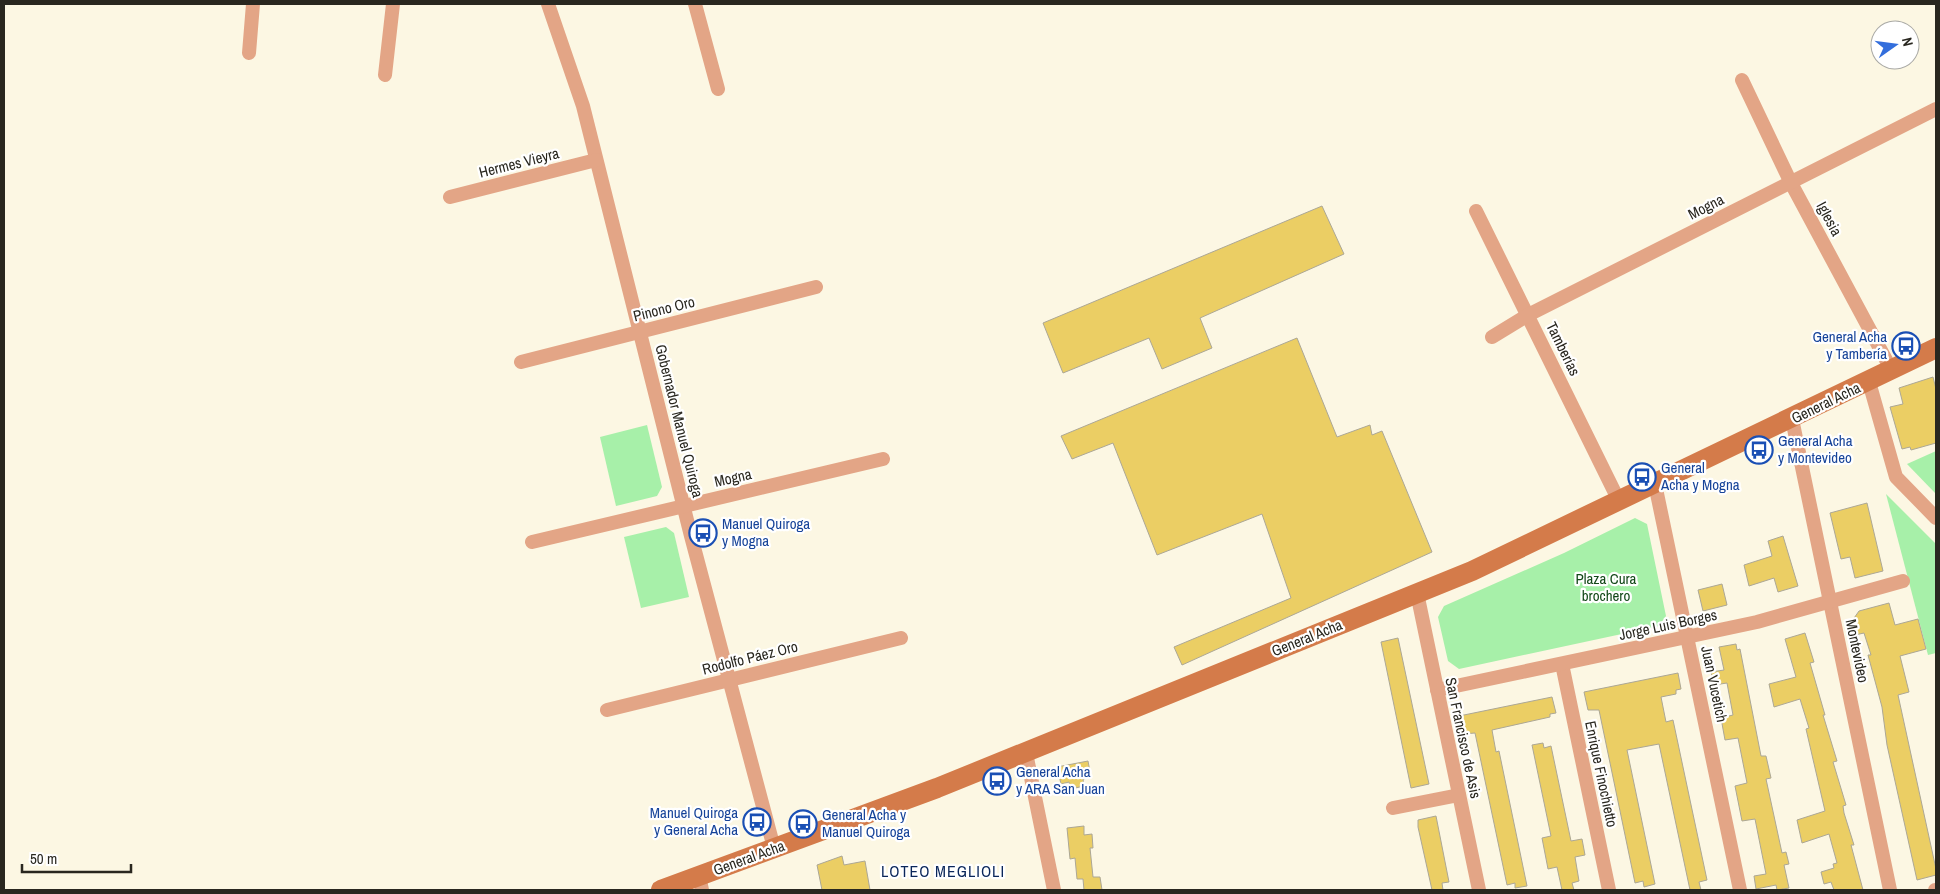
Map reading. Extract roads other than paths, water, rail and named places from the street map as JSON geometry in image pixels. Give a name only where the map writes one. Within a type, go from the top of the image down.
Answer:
[{"type":"main road","name":"General Acha","points":[[662,890],[700,883],[774,848],[1026,753],[1472,571],[1870,382],[1936,348]]},
{"type":"street","points":[[249,53],[253,4]]},
{"type":"street","points":[[385,75],[393,4]]},
{"type":"street","name":"Gobernador Manuel Quiroga","points":[[548,4],[583,106],[684,506],[774,848]]},
{"type":"street","points":[[695,4],[718,89]]},
{"type":"street","name":"Iglesia","points":[[1742,80],[1791,182],[1892,371]]},
{"type":"street","name":"Mogna","points":[[1492,337],[1528,315],[1936,109]]},
{"type":"street","name":"Hermes Vieyra","points":[[450,197],[596,160]]},
{"type":"street","name":"Tamberías","points":[[1476,211],[1619,501]]},
{"type":"street","name":"Pinono Oro","points":[[521,362],[816,288]]},
{"type":"street","points":[[1870,382],[1896,477],[1936,518]]},
{"type":"street","name":"Montevideo","points":[[1792,419],[1890,890]]},
{"type":"street","name":"Mogna","points":[[532,542],[883,459]]},
{"type":"street","name":"Juan Vucetich","points":[[1655,484],[1740,890]]},
{"type":"street","name":"Jorge Luis Borges","points":[[1437,690],[1757,622],[1903,581]]},
{"type":"street","name":"San Francisco de Asis","points":[[1417,593],[1479,890]]},
{"type":"street","name":"Rodolfo Páez Oro","points":[[607,710],[901,638]]},
{"type":"street","name":"Enrique Finochietto","points":[[1562,664],[1609,890]]},
{"type":"street","points":[[1026,753],[1054,890]]},
{"type":"street","points":[[1393,808],[1459,795]]},
{"type":"place","name":"General Acha y Tambería","points":[[1906,346]]},
{"type":"place","name":"General Acha y Montevideo","points":[[1759,450]]},
{"type":"place","name":"General Acha y Mogna","points":[[1642,477]]},
{"type":"place","name":"Manuel Quiroga y Mogna","points":[[703,533]]},
{"type":"place","name":"General Acha y ARA San Juan","points":[[997,781]]},
{"type":"place","name":"Manuel Quiroga y General Acha","points":[[757,822]]},
{"type":"place","name":"General Acha y Manuel Quiroga","points":[[803,824]]},
{"type":"district","name":"LOTEO MEGLIOLI","points":[[943,871]]},
{"type":"park label","name":"Plaza Cura brochero","points":[[1606,588]]}]
